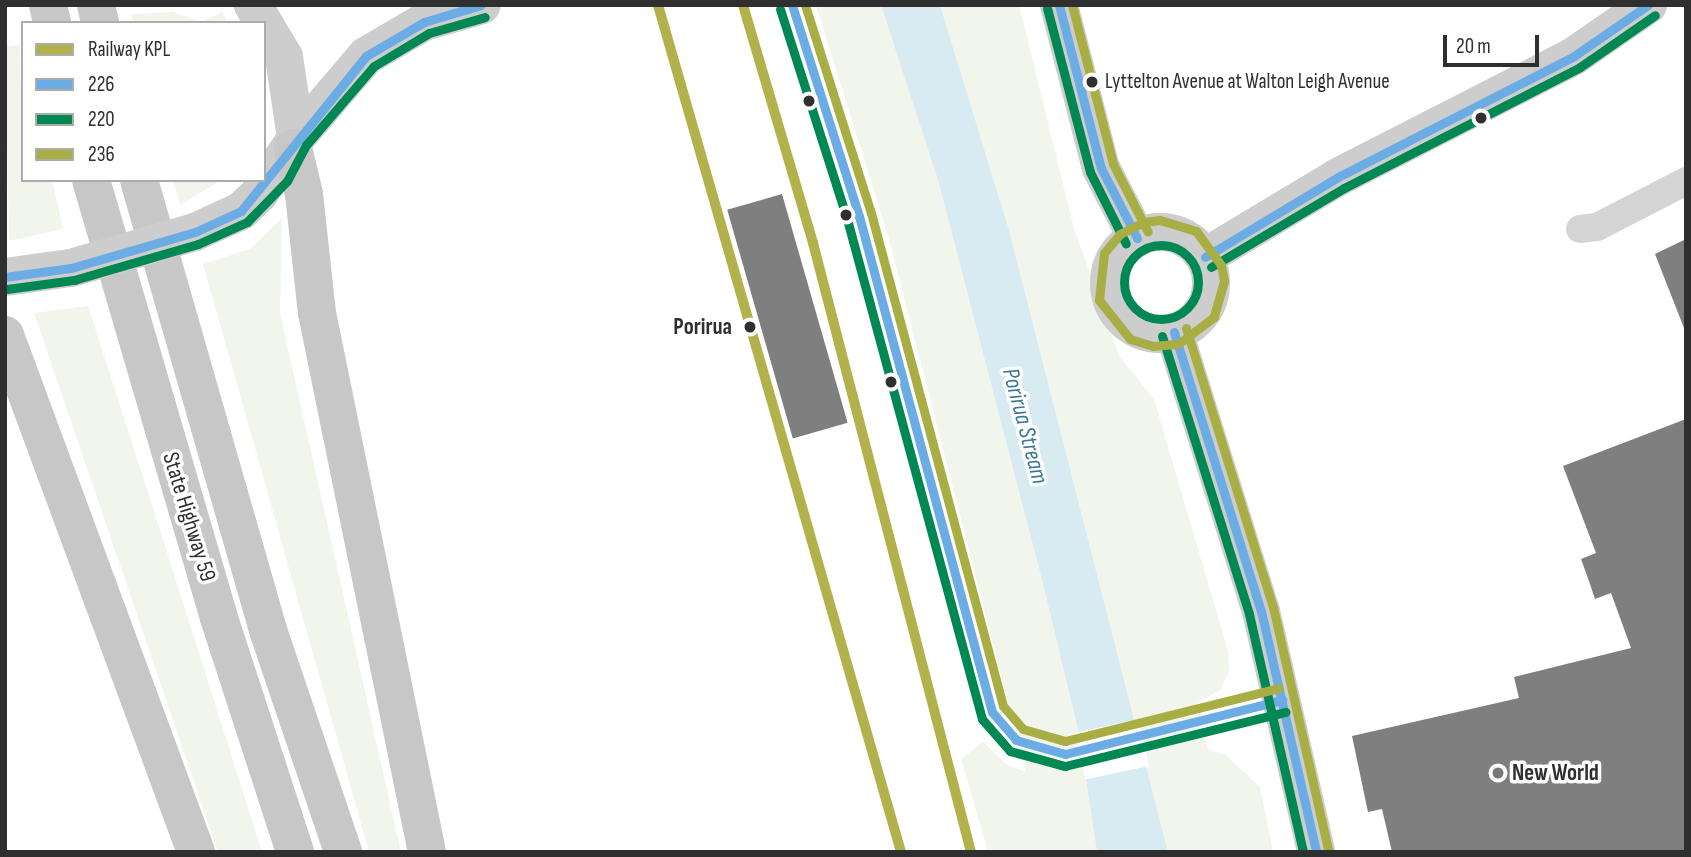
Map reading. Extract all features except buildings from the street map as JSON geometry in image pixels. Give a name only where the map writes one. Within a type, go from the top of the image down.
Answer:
[{"type":"main road","points":[[253,5],[263,21]]},
{"type":"main road","points":[[266,179],[343,79],[395,37],[424,22],[482,5]]},
{"type":"main road","points":[[1059,5],[1101,168],[1137,238]]},
{"type":"main road","points":[[1205,257],[1338,177],[1574,56],[1648,5]]},
{"type":"main road","points":[[266,27],[284,57],[294,143],[304,194],[317,313],[427,852]]},
{"type":"main road","name":"State Highway 59","points":[[92,182],[215,605],[295,852]]},
{"type":"main road","name":"State Highway 59","points":[[140,182],[269,633],[343,852]]},
{"type":"main road","points":[[5,277],[71,268],[195,232],[241,211],[264,182]]},
{"type":"main road","points":[[1158,232],[1180,236],[1205,257],[1212,279],[1208,302],[1195,321],[1174,332],[1136,328],[1111,297],[1115,258],[1137,238],[1158,232]]},
{"type":"main road","points":[[1174,332],[1261,611],[1316,852]]},
{"type":"main road","points":[[5,335],[195,852]]},
{"type":"street","points":[[1580,229],[1597,227],[1686,181]]},
{"type":"shaded area","points":[[816,5],[881,5],[897,51],[938,180],[1043,584],[1079,734],[1097,852],[988,852],[961,759],[983,742],[1006,764],[1026,772],[889,239]]},
{"type":"shaded area","points":[[940,5],[1019,5],[1074,228],[1119,356],[1154,399],[1228,651],[1229,671],[1220,690],[1196,704],[1208,749],[1226,755],[1260,787],[1273,852],[1168,852],[1009,230]]},
{"type":"shaded area","points":[[173,12],[198,21],[133,21],[131,14]]},
{"type":"shaded area","points":[[222,12],[227,21],[203,21]]},
{"type":"shaded area","points":[[20,44],[21,182],[52,182],[63,229],[9,241],[5,47]]},
{"type":"shaded area","points":[[174,182],[219,182],[180,205]]},
{"type":"shaded area","points":[[282,218],[280,313],[401,852],[369,852],[203,264],[250,249]]},
{"type":"shaded area","points":[[88,306],[262,852],[218,852],[34,313]]},
{"type":"water","name":"Porirua Stream","points":[[881,5],[940,5],[1009,230],[1168,852],[1097,852],[1079,734],[1043,584],[938,180]]},
{"type":"pier","points":[[1139,719],[1149,766],[1085,779],[1075,733]]},
{"type":"rail line","name":"KPL","points":[[658,5],[901,852]]},
{"type":"rail line","name":"KPL","points":[[743,5],[813,243],[971,852]]},
{"type":"transit line","name":"226","points":[[266,180],[366,56],[424,22],[481,5]]},
{"type":"transit line","name":"226","points":[[792,5],[859,216],[992,712],[1016,740],[1065,754],[1282,700]]},
{"type":"transit line","name":"236","points":[[805,5],[871,213],[1003,706],[1023,729],[1065,741],[1279,688]]},
{"type":"transit line","name":"226","points":[[1059,5],[1101,168],[1137,238]]},
{"type":"transit line","name":"236","points":[[1072,5],[1113,164],[1148,232]]},
{"type":"transit line","name":"226","points":[[1205,257],[1338,177],[1574,56],[1648,5]]},
{"type":"transit line","name":"220","points":[[1047,8],[1090,172],[1126,244]]},
{"type":"transit line","name":"220","points":[[780,9],[847,219],[982,719],[1010,751],[1065,766],[1285,712]]},
{"type":"transit line","name":"220","points":[[1211,267],[1344,188],[1580,67],[1655,15]]},
{"type":"transit line","name":"220","points":[[7,289],[74,280],[198,244],[247,222],[287,181],[306,145],[374,66],[429,33],[485,17]]},
{"type":"transit line","name":"226","points":[[5,277],[71,268],[195,232],[241,211],[264,182]]},
{"type":"transit line","name":"236","points":[[1176,344],[1153,346],[1130,339],[1099,300],[1104,253],[1120,234],[1144,222],[1160,220],[1196,231],[1221,265],[1224,281],[1214,317],[1178,344]]},
{"type":"transit line","name":"220","points":[[1161,245],[1175,248],[1187,256],[1195,268],[1198,282],[1195,296],[1187,308],[1175,316],[1161,319],[1147,316],[1135,308],[1127,296],[1124,282],[1127,268],[1135,256],[1147,248],[1161,245]]},
{"type":"transit line","name":"236","points":[[1186,328],[1273,607],[1328,849]]},
{"type":"transit line","name":"226","points":[[1174,332],[1261,611],[1316,852]]},
{"type":"transit line","name":"220","points":[[1162,336],[1249,614],[1303,852]]},
{"type":"place","name":"Lyttelton Avenue at Walton Leigh Avenue","points":[[1092,82]]},
{"type":"place","name":"Porirua","points":[[750,327]]},
{"type":"place","name":"New World","points":[[1498,773]]}]
